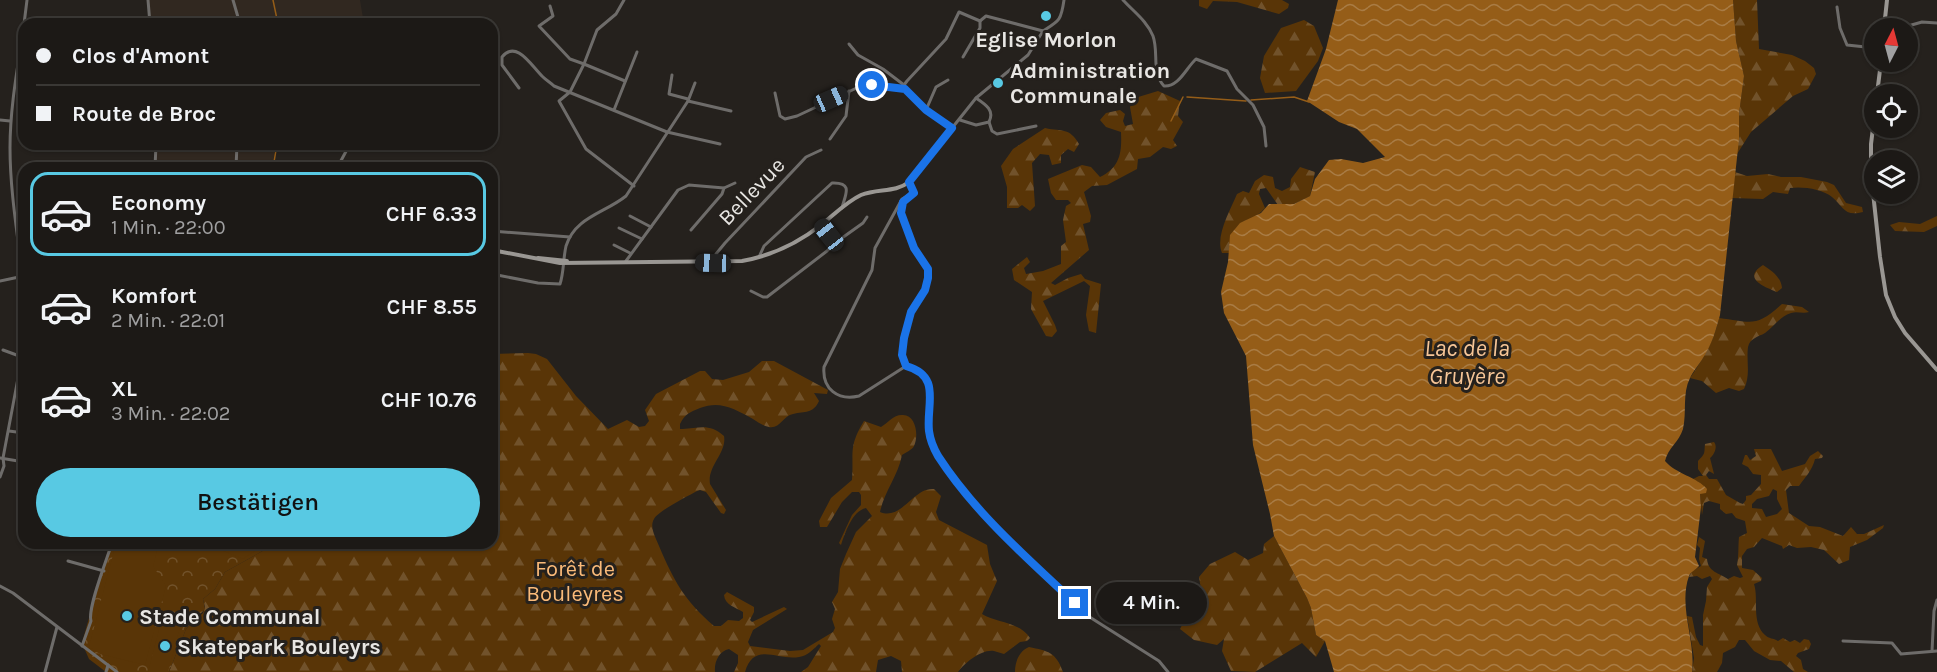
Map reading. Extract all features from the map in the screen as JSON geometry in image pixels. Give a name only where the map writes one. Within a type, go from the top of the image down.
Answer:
[{"type":"street","points":[[25,18],[27,0]]},
{"type":"street","points":[[148,0],[150,18]]},
{"type":"street","points":[[234,0],[238,18]]},
{"type":"street","points":[[624,0],[616,14],[597,30],[570,92],[559,101],[586,149],[634,186]]},
{"type":"street","points":[[498,251],[546,262],[713,263],[759,257],[798,241],[863,194],[896,189],[909,182],[976,98],[991,83],[1022,60],[1043,31],[1055,26],[1062,13],[1064,0]]},
{"type":"street","points":[[1123,0],[1148,24],[1156,45],[1156,72],[1164,86],[1171,86],[1176,82],[1197,59],[1227,71],[1237,89],[1253,105],[1264,128],[1266,146]]},
{"type":"street","points":[[1885,18],[1887,0]]},
{"type":"street","points":[[550,6],[553,16],[539,26],[570,59],[625,81]]},
{"type":"street","points":[[1837,7],[1840,28],[1847,45],[1864,47]]},
{"type":"street","points":[[905,87],[946,39],[959,12],[980,21]]},
{"type":"street","points":[[980,21],[986,16],[1043,31]]},
{"type":"street","points":[[963,57],[980,28],[980,21]]},
{"type":"street","points":[[1918,23],[1937,23]]},
{"type":"street","points":[[849,44],[858,55],[884,69],[926,110],[952,128]]},
{"type":"street","points":[[519,88],[502,65],[502,57],[510,51],[522,54],[554,86],[667,132],[720,144]]},
{"type":"street","points":[[614,110],[637,52]]},
{"type":"street","points":[[18,69],[11,121],[10,166],[18,233]]},
{"type":"street","points":[[672,75],[669,94],[671,96],[730,111]]},
{"type":"street","points":[[926,110],[936,87],[948,80]]},
{"type":"street","points":[[498,275],[557,285],[562,282],[563,261],[570,237],[584,220],[617,204],[626,196],[688,100],[695,83]]},
{"type":"street","points":[[775,93],[780,116],[785,119],[797,116],[862,85],[905,87]]},
{"type":"street","points":[[830,139],[846,116],[849,91]]},
{"type":"street","points":[[976,98],[990,110],[992,116],[989,122],[995,134],[1036,126]]},
{"type":"street","points":[[0,120],[11,121]]},
{"type":"street","points":[[960,120],[976,125],[989,122]]},
{"type":"street","points":[[1872,138],[1872,184],[1883,283],[1895,317],[1910,340],[1937,370]]},
{"type":"street","name":"Bellevue","points":[[713,263],[724,243],[806,157],[821,150]]},
{"type":"street","points":[[759,257],[764,246],[832,183],[836,182],[847,190],[848,196],[842,208]]},
{"type":"street","points":[[906,366],[902,355],[904,338],[911,312],[925,290],[928,278],[928,269],[914,248],[901,213],[902,205],[912,196],[913,189],[909,182]]},
{"type":"street","points":[[626,261],[678,190],[689,185],[724,188],[735,183]]},
{"type":"street","points":[[691,230],[722,194],[724,188]]},
{"type":"street","points":[[913,189],[902,199],[875,248],[872,270],[824,367],[823,375],[828,387],[834,394],[842,397],[859,396],[906,366],[916,368],[927,379],[930,389],[931,440],[938,455],[986,519],[1088,616],[1159,661],[1168,672]]},
{"type":"street","points":[[630,216],[651,226]]},
{"type":"street","points":[[751,291],[767,297],[812,264],[835,243],[863,223],[867,217]]},
{"type":"street","points":[[821,225],[835,243]]},
{"type":"street","points":[[619,228],[642,239]]},
{"type":"street","points":[[498,231],[570,237]]},
{"type":"street","points":[[614,245],[630,254]]},
{"type":"street","points":[[0,280],[18,277]]},
{"type":"street","points":[[3,350],[18,356]]},
{"type":"street","points":[[0,477],[4,466],[2,458],[18,380]]},
{"type":"street","points":[[9,431],[18,433]]},
{"type":"street","points":[[2,458],[18,461]]},
{"type":"street","points":[[82,646],[87,637],[93,605],[110,549]]},
{"type":"street","points":[[68,561],[104,571]]},
{"type":"street","points":[[0,586],[13,593],[117,672]]},
{"type":"street","points":[[1843,641],[1892,643],[1901,654],[1935,651],[1934,611],[1937,600]]},
{"type":"street","points":[[45,672],[57,627]]},
{"type":"street","points":[[106,672],[108,665]]},
{"type":"shaded area","points":[[148,0],[360,0],[363,18],[150,18]]},
{"type":"shaded area","points":[[156,150],[274,150],[274,162],[155,162]]},
{"type":"green space","points":[[1199,0],[1282,0],[1289,4],[1288,8],[1279,14],[1237,2],[1213,1],[1207,9],[1199,6]]},
{"type":"green space","points":[[1733,0],[1757,0],[1759,49],[1792,55],[1814,68],[1816,74],[1808,89],[1793,96],[1751,132],[1737,154],[1744,76],[1736,41]]},
{"type":"green space","points":[[1304,20],[1314,26],[1323,48],[1318,61],[1296,91],[1265,93],[1260,78],[1264,56],[1281,28]]},
{"type":"green space","points":[[1158,91],[1180,101],[1178,116],[1183,122],[1173,140],[1177,146],[1171,149],[1163,147],[1150,157],[1138,159],[1137,169],[1107,185],[1092,186],[1084,192],[1091,216],[1090,222],[1083,224],[1089,250],[1051,283],[1055,285],[1081,274],[1085,279],[1101,284],[1096,333],[1089,331],[1086,315],[1090,286],[1084,281],[1043,301],[1057,331],[1052,337],[1046,336],[1031,309],[1032,292],[1014,280],[1012,269],[1027,257],[1030,262],[1024,268],[1026,274],[1061,264],[1061,246],[1066,242],[1063,220],[1066,206],[1071,203],[1068,200],[1056,200],[1051,193],[1048,179],[1082,165],[1091,167],[1100,177],[1112,169],[1120,153],[1121,132],[1106,127],[1100,120],[1106,113],[1120,110],[1125,114],[1123,121],[1125,126],[1133,124],[1130,107],[1135,98]]},
{"type":"green space","points":[[1045,128],[1069,133],[1079,144],[1074,152],[1068,149],[1061,155],[1061,163],[1052,165],[1049,155],[1040,154],[1032,163],[1035,206],[1030,211],[1022,205],[1018,208],[1007,208],[1007,187],[1001,166],[1013,149]]},
{"type":"green space","points":[[1300,167],[1315,172],[1310,196],[1294,204],[1278,205],[1266,188],[1260,189],[1259,194],[1265,208],[1237,227],[1229,253],[1222,253],[1220,239],[1222,231],[1237,194],[1243,191],[1249,193],[1255,181],[1264,175],[1273,177],[1275,188],[1282,191],[1290,187],[1291,179]]},
{"type":"green space","points":[[1735,172],[1747,176],[1768,174],[1827,182],[1834,185],[1846,203],[1862,207],[1863,212],[1848,212],[1828,194],[1806,188],[1790,188],[1788,194],[1773,192],[1763,199],[1732,198]]},
{"type":"green space","points":[[1937,216],[1937,226],[1924,232],[1895,231],[1890,225],[1899,222],[1920,224]]},
{"type":"green space","points":[[1763,265],[1778,277],[1782,288],[1777,292],[1762,285],[1755,278],[1754,274]]},
{"type":"green space","points":[[1782,304],[1802,307],[1809,312],[1793,312],[1787,315],[1751,342],[1748,347],[1748,368],[1744,389],[1739,391],[1729,388],[1716,393],[1702,381],[1690,378],[1708,350],[1719,318],[1753,322],[1766,317]]},
{"type":"green space","name":"Forêt de Bouleyres","points":[[528,353],[547,359],[576,396],[608,429],[627,420],[639,427],[645,426],[649,421],[645,410],[656,394],[700,371],[705,371],[712,379],[723,380],[749,372],[762,361],[774,361],[828,390],[827,394],[814,393],[819,401],[811,410],[790,415],[773,427],[763,425],[734,409],[721,405],[707,406],[691,412],[680,424],[680,429],[709,428],[724,436],[723,448],[711,471],[710,484],[726,510],[724,514],[721,513],[706,492],[697,491],[661,512],[654,519],[655,536],[675,580],[695,607],[714,626],[721,626],[728,620],[739,621],[743,618],[743,612],[726,601],[724,595],[727,592],[754,607],[750,620],[752,622],[784,607],[787,609],[753,630],[748,642],[750,646],[790,651],[803,650],[833,632],[835,628],[832,619],[835,609],[832,602],[838,592],[840,569],[856,532],[872,516],[866,508],[857,513],[841,545],[839,543],[852,515],[861,505],[859,492],[852,492],[842,502],[827,527],[820,527],[819,521],[831,498],[852,480],[854,444],[864,421],[881,427],[899,415],[907,416],[913,422],[916,432],[915,442],[912,449],[902,455],[880,512],[888,514],[895,512],[920,493],[934,489],[941,496],[936,512],[939,520],[987,545],[990,564],[997,581],[982,614],[1020,629],[1030,638],[1020,642],[1004,654],[989,651],[979,654],[958,672],[902,672],[901,661],[891,656],[878,660],[876,672],[801,672],[808,667],[821,646],[819,644],[808,654],[799,657],[768,654],[754,657],[745,672],[734,672],[738,663],[738,655],[729,649],[722,652],[718,658],[715,672],[169,672],[186,629],[203,613],[205,607],[203,599],[215,589],[225,572],[266,549],[498,549],[498,354]]},
{"type":"green space","points":[[1714,442],[1716,446],[1710,458],[1714,474],[1709,471],[1706,475],[1709,479],[1717,479],[1726,495],[1743,504],[1746,496],[1751,495],[1761,484],[1761,475],[1753,474],[1748,467],[1742,464],[1745,455],[1750,460],[1756,456],[1754,449],[1771,449],[1782,471],[1805,464],[1810,456],[1818,451],[1823,456],[1822,458],[1815,459],[1799,486],[1790,486],[1786,490],[1789,513],[1809,526],[1820,527],[1843,536],[1851,527],[1857,534],[1864,534],[1884,525],[1867,540],[1850,547],[1849,560],[1839,564],[1824,550],[1811,547],[1797,548],[1789,545],[1783,549],[1782,546],[1762,538],[1754,547],[1747,549],[1742,556],[1742,568],[1753,570],[1762,578],[1754,584],[1758,624],[1761,630],[1778,641],[1783,638],[1790,642],[1795,640],[1800,643],[1804,639],[1809,640],[1811,644],[1809,649],[1796,656],[1801,660],[1803,669],[1808,672],[1794,672],[1781,661],[1770,660],[1754,651],[1745,640],[1739,640],[1735,647],[1723,653],[1722,663],[1717,672],[1692,672],[1694,658],[1687,616],[1692,617],[1696,637],[1703,646],[1703,615],[1707,587],[1712,579],[1710,576],[1702,579],[1697,576],[1689,577],[1692,571],[1701,566],[1700,548],[1697,545],[1699,537],[1705,541],[1702,557],[1707,559],[1709,567],[1714,572],[1728,579],[1734,576],[1740,578],[1743,577],[1737,565],[1739,537],[1747,533],[1745,521],[1736,518],[1732,513],[1726,514],[1720,509],[1720,504],[1709,501],[1704,503],[1702,515],[1700,483],[1693,479],[1703,476],[1698,469],[1698,461],[1703,454],[1705,444]],"holes":[[[1773,489],[1777,491],[1777,499],[1782,509],[1777,514],[1766,517],[1762,509],[1752,508],[1752,504],[1757,499],[1769,496]]]},
{"type":"green space","points":[[1274,536],[1307,598],[1316,635],[1325,641],[1316,657],[1302,643],[1255,672],[1231,671],[1222,651],[1224,639],[1217,645],[1194,640],[1180,629],[1201,589],[1199,577],[1210,564],[1235,552],[1248,560],[1263,553],[1264,544]]},
{"type":"green space","points":[[108,549],[266,549],[225,572],[215,589],[203,599],[205,609],[186,629],[169,672],[106,672],[89,659],[82,643]]},
{"type":"green space","name":"Stade Communal","points":[[114,549],[157,549],[153,566],[166,586],[145,665],[100,654],[89,647]]},
{"type":"green space","points":[[219,549],[257,549],[243,559]]},
{"type":"green space","name":"Skatepark Bouleyrs","points":[[163,614],[182,620],[168,672],[148,672]]},
{"type":"green space","points":[[1029,647],[1054,656],[1063,672],[1015,672],[1018,657]]},
{"type":"water","name":"Lac de la Gruyère","points":[[1338,0],[1733,0],[1736,41],[1744,76],[1720,315],[1709,347],[1691,375],[1685,397],[1683,429],[1665,461],[1707,489],[1706,493],[1700,494],[1701,507],[1695,557],[1699,566],[1690,574],[1685,600],[1692,648],[1692,672],[1334,672],[1325,641],[1316,635],[1307,598],[1274,536],[1253,445],[1246,356],[1224,313],[1221,292],[1228,262],[1230,235],[1240,223],[1261,213],[1269,204],[1294,204],[1310,196],[1315,179],[1329,160],[1341,159],[1363,163],[1385,157],[1357,129],[1339,122],[1307,101],[1326,49]]},
{"type":"waterway","points":[[273,0],[277,18]]},
{"type":"waterway","points":[[1171,121],[1183,97]]},
{"type":"waterway","points":[[1187,97],[1246,101]]},
{"type":"waterway","points":[[1251,100],[1294,97],[1309,102]]},
{"type":"waterway","points":[[274,162],[276,150]]},
{"type":"place","name":"Eglise Morlon","points":[[1046,16]]},
{"type":"place","name":"Administration Communale","points":[[998,83]]},
{"type":"place","name":"Stade Communal","points":[[127,616]]},
{"type":"place","name":"Skatepark Bouleyrs","points":[[165,646]]},
{"type":"route","points":[[872,85],[905,89],[926,110],[952,128],[909,182],[914,193],[903,202],[901,208],[903,220],[914,248],[928,269],[928,281],[911,312],[902,355],[906,366],[916,368],[927,379],[930,389],[931,440],[938,455],[986,519],[1075,603]]}]
